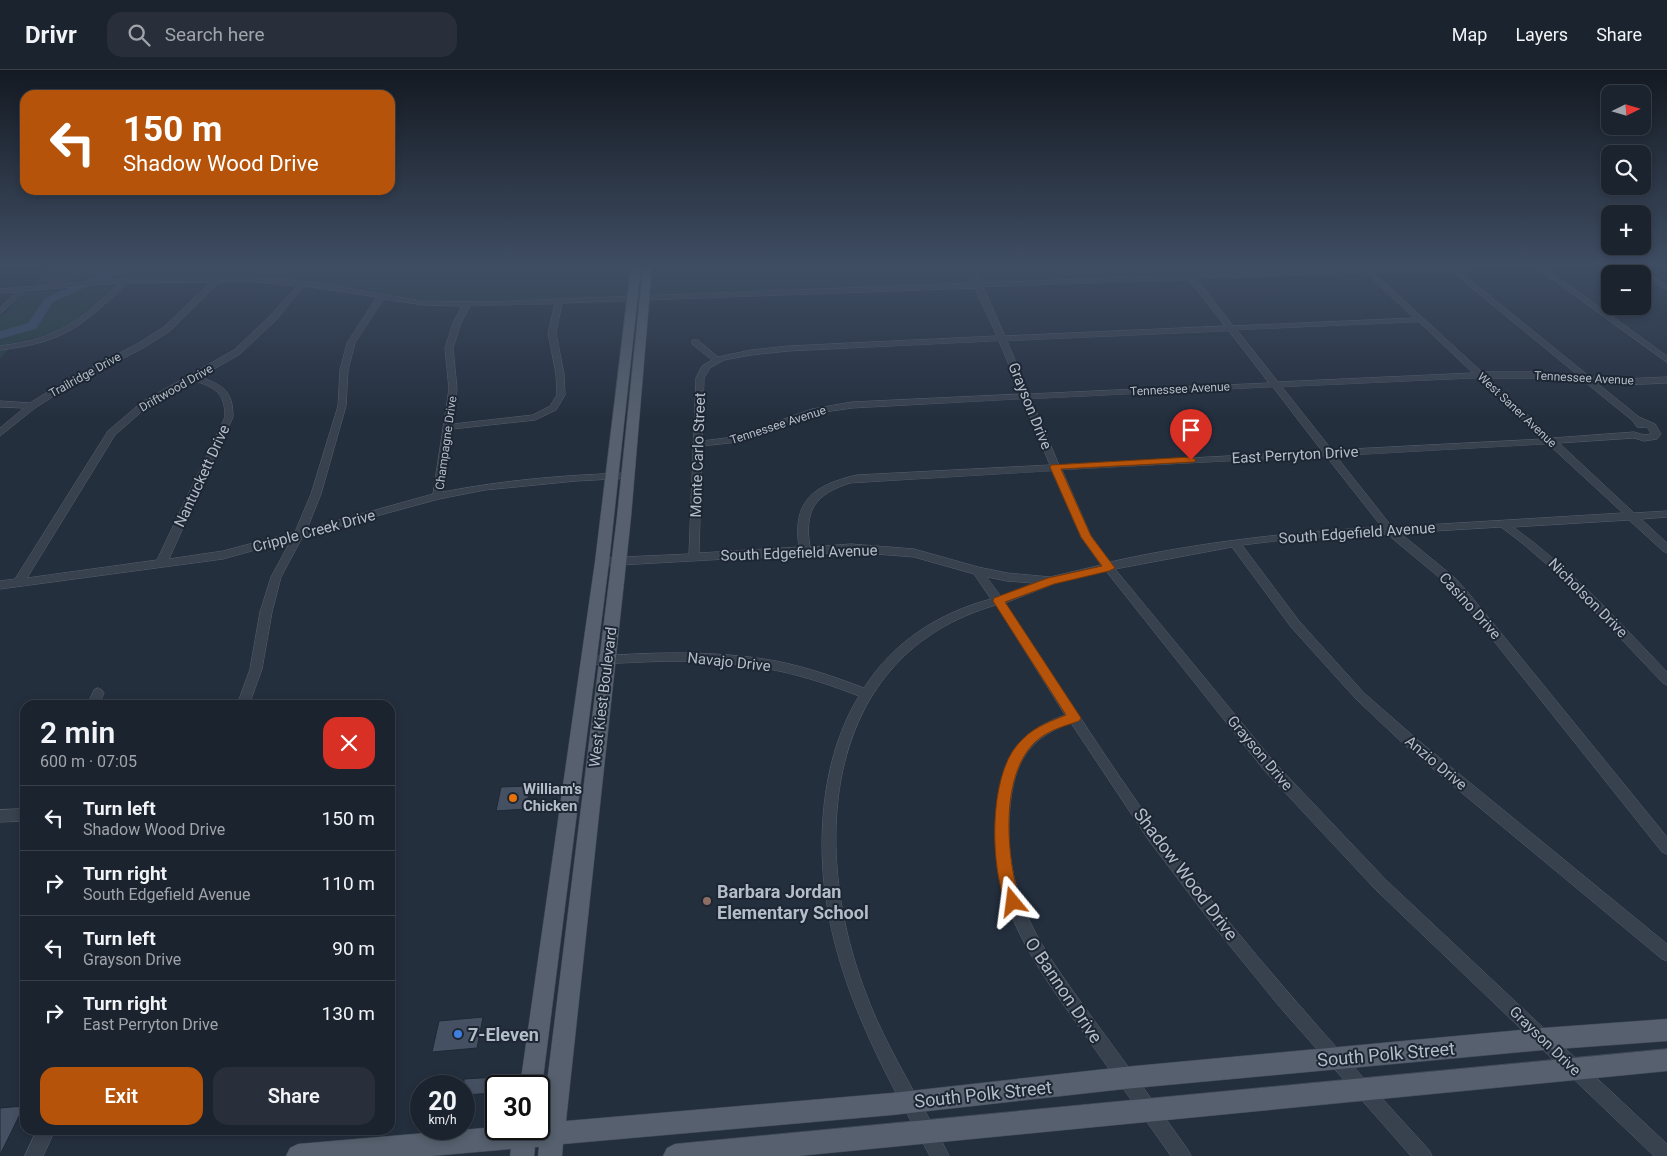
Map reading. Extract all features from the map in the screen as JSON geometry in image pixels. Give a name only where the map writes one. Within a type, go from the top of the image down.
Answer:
[{"type":"main road","name":"West Kiest Boulevard","points":[[533,1075],[602,562],[622,378],[634,318]]},
{"type":"main road","name":"West Kiest Boulevard","points":[[551,1145],[619,562],[635,377],[637,318]]},
{"type":"main road","points":[[622,378],[635,377]]},
{"type":"main road","points":[[576,751],[597,749]]},
{"type":"main road","points":[[562,860],[584,858]]},
{"type":"main road","name":"South Polk Street","points":[[306,1156],[524,1140],[551,1145],[1124,1078],[1543,1039],[1667,1030]]},
{"type":"main road","name":"South Polk Street","points":[[675,1156],[1063,1119],[1148,1108],[1667,1060]]},
{"type":"street","points":[[0,348],[27,344],[62,332],[84,318]]},
{"type":"street","name":"Trailridge Drive","points":[[0,433],[32,406],[71,381],[154,338],[180,318]]},
{"type":"street","name":"Driftwood Drive","points":[[18,583],[111,433],[144,404],[236,352],[273,318]]},
{"type":"street","points":[[245,700],[256,669],[270,596],[276,577],[311,510],[342,406],[344,370],[347,356],[367,318]]},
{"type":"street","name":"Champagne Drive","points":[[438,496],[454,389],[449,348],[451,338],[461,318]]},
{"type":"street","points":[[448,427],[535,416],[553,408],[561,395],[560,374],[552,333],[555,318]]},
{"type":"street","name":"Grayson Drive","points":[[992,318],[1086,537],[1109,568],[1269,766],[1381,885],[1667,1156]]},
{"type":"street","name":"Casino Drive","points":[[1223,318],[1389,530],[1450,580],[1462,593],[1667,848]]},
{"type":"street","name":"West Saner Avenue","points":[[1418,318],[1667,549]]},
{"type":"street","points":[[1513,318],[1636,419],[1641,429],[1634,435]]},
{"type":"street","points":[[1609,318],[1667,360]]},
{"type":"street","points":[[695,342],[717,360],[736,355],[833,346],[1421,320]]},
{"type":"street","name":"Monte Carlo Street","points":[[694,558],[701,373],[717,360]]},
{"type":"street","name":"Tennessee Avenue","points":[[698,444],[734,440],[798,416],[852,405],[1480,375],[1518,375],[1621,382],[1667,380]]},
{"type":"street","name":"Nantuckett Drive","points":[[161,564],[230,417],[230,406],[225,393],[217,387],[193,377]]},
{"type":"street","points":[[0,404],[32,406]]},
{"type":"street","name":"East Perryton Drive","points":[[805,550],[802,525],[806,511],[814,498],[825,488],[841,481],[871,476],[1551,441],[1634,435],[1650,438],[1656,434],[1652,426],[1636,419]]},
{"type":"street","name":"Cripple Creek Drive","points":[[0,586],[223,554],[297,536],[438,496],[485,487],[576,478],[626,476]]},
{"type":"street","name":"South Edgefield Avenue","points":[[940,1156],[869,1022],[849,969],[830,885],[828,820],[833,778],[844,740],[866,693],[886,665],[909,644],[936,625],[963,612],[1052,581],[1180,552],[1290,537],[1667,514]]},
{"type":"street","name":"Nicholson Drive","points":[[1503,524],[1530,543],[1572,579],[1667,680]]},
{"type":"street","name":"Anzio Drive","points":[[1235,543],[1295,624],[1360,696],[1414,745],[1667,954]]},
{"type":"street","name":"South Edgefield Avenue","points":[[602,562],[851,548],[894,551],[935,558],[978,571],[1007,577],[1052,581]]},
{"type":"street","name":"Shadow Wood Drive","points":[[978,571],[1074,718],[1173,862],[1336,1059],[1422,1156]]},
{"type":"street","name":"Navajo Drive","points":[[588,661],[708,657],[804,672],[866,693]]},
{"type":"street","points":[[94,700],[98,693]]},
{"type":"street","name":"O Bannon Drive","points":[[1074,718],[1041,730],[1021,749],[1013,762],[1003,802],[1001,832],[1002,856],[1006,879],[1013,902],[1029,940],[1124,1078],[1182,1156]]},
{"type":"street","points":[[0,816],[20,814]]},
{"type":"street","points":[[34,1156],[44,1135]]},
{"type":"green space","points":[[0,318],[77,318],[54,333],[14,343],[0,359]]},
{"type":"building","name":"William's Chicken","points":[[530,786],[526,809],[496,811],[501,787]]},
{"type":"building","name":"7-Eleven","points":[[483,1017],[477,1048],[432,1052],[439,1021]]},
{"type":"building","points":[[475,1078],[485,1078],[485,1094],[475,1094]]},
{"type":"building","points":[[20,1106],[20,1114],[0,1155],[0,1108]]},
{"type":"waterway","points":[[0,335],[32,326],[37,318]]},
{"type":"place","name":"William's Chicken","points":[[513,798]]},
{"type":"place","name":"Barbara Jordan Elementary School","points":[[707,901]]},
{"type":"place","name":"7-Eleven","points":[[458,1034]]},
{"type":"route","points":[[1013,902],[1002,856],[1001,832],[1003,802],[1013,762],[1021,749],[1041,730],[1074,718],[998,601],[1052,581],[1109,568],[1086,537],[1055,467],[1191,460]]}]
